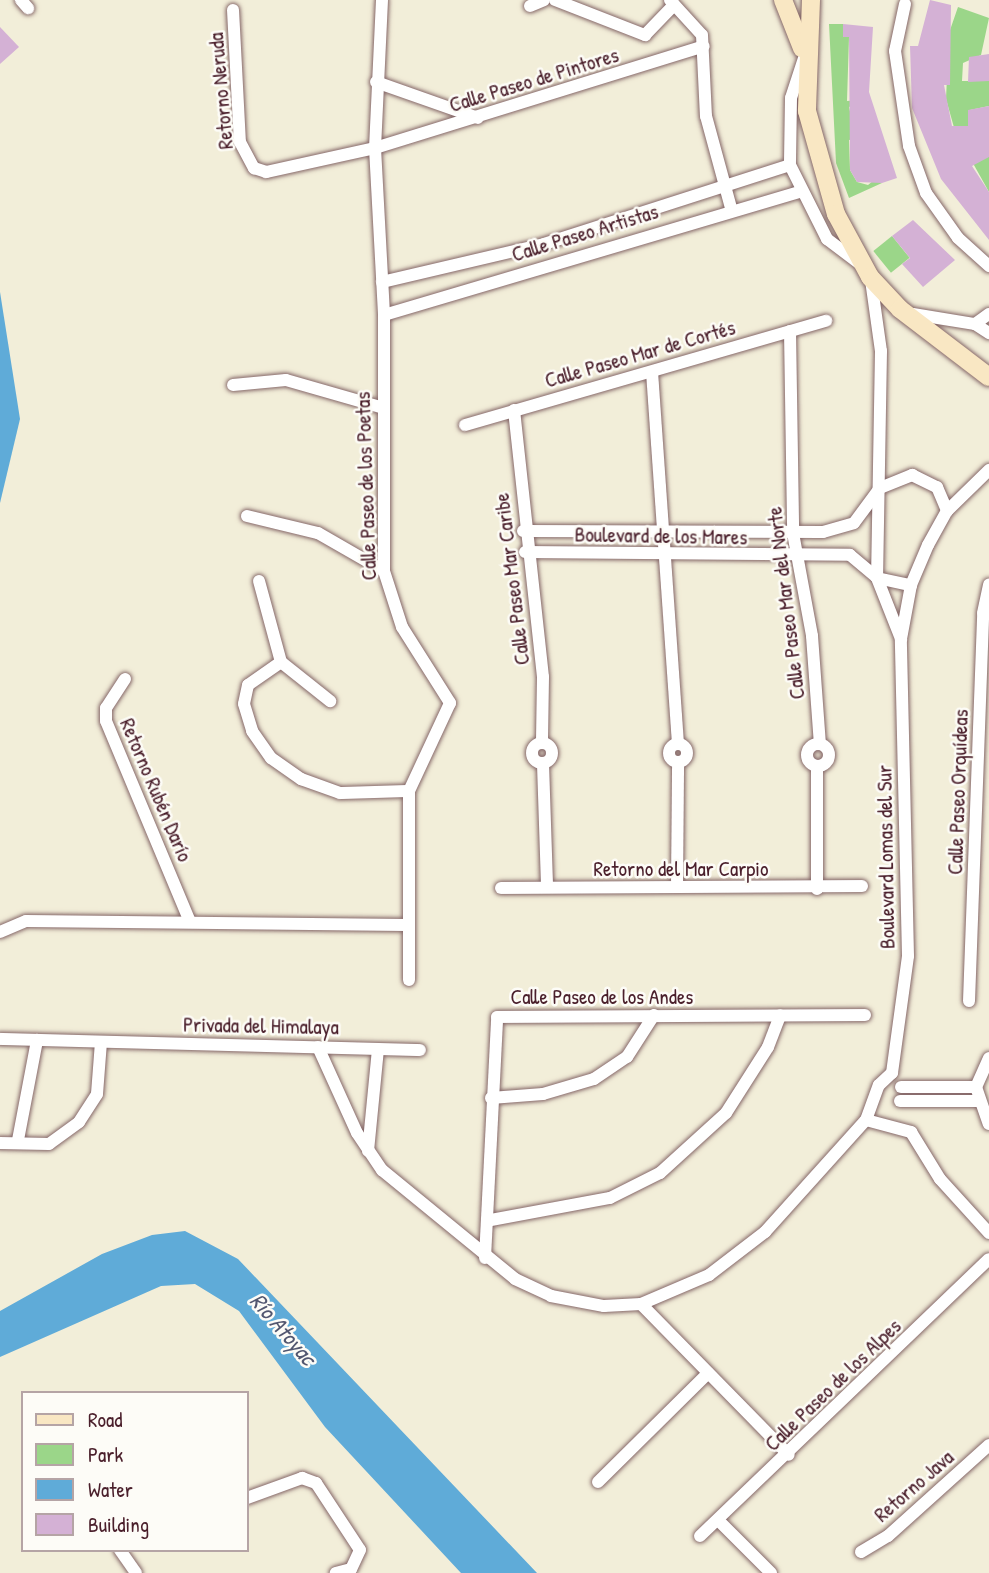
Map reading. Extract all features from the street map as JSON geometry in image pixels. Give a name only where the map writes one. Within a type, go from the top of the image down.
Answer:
[{"type":"street","points":[[530,6],[544,0]]},
{"type":"street","points":[[555,0],[645,35],[672,3],[696,24],[704,47],[706,116],[731,208]]},
{"type":"street","points":[[783,0],[804,56],[818,164],[867,272]]},
{"type":"street","points":[[811,0],[804,56],[791,98],[790,165],[799,192],[827,239],[867,272],[900,309],[989,377]]},
{"type":"street","name":"Calle Paseo de los Poetas","points":[[383,2],[376,82],[375,148],[384,315],[380,407],[384,571],[402,627],[450,703],[409,791],[406,925],[409,980]]},
{"type":"street","points":[[905,4],[895,51],[909,146],[926,193],[958,238],[989,266]]},
{"type":"street","name":"Retorno Neruda","points":[[233,10],[240,142],[254,168],[275,172],[375,148]]},
{"type":"street","name":"Calle Paseo de Pintores","points":[[375,148],[704,47]]},
{"type":"street","points":[[376,82],[478,118]]},
{"type":"street","name":"Calle Paseo Artistas","points":[[382,282],[544,244],[723,184],[790,165]]},
{"type":"street","name":"Calle Paseo Artistas","points":[[384,315],[731,208],[799,192]]},
{"type":"street","points":[[572,235],[578,257]]},
{"type":"street","points":[[544,244],[549,264]]},
{"type":"street","name":"Boulevard Lomas del Sur","points":[[867,272],[881,351],[877,578],[901,639]]},
{"type":"street","points":[[900,309],[935,322],[975,324],[989,333]]},
{"type":"street","points":[[975,324],[989,314]]},
{"type":"street","name":"Calle Paseo Mar de Cortés","points":[[464,425],[826,321]]},
{"type":"street","name":"Calle Paseo Mar del Norte","points":[[790,331],[793,533],[812,636],[820,744],[829,753],[817,767],[817,889]]},
{"type":"street","points":[[652,372],[678,743],[688,753],[678,762],[677,887]]},
{"type":"street","points":[[233,385],[286,380],[380,407]]},
{"type":"street","name":"Calle Paseo Mar Caribe","points":[[514,410],[525,552],[544,677],[542,743],[553,752],[543,764],[547,887]]},
{"type":"street","name":"Boulevard Lomas del Sur","points":[[892,1073],[908,956],[901,639],[911,585],[947,511],[989,470]]},
{"type":"street","points":[[880,488],[896,477],[922,477],[937,487],[947,511]]},
{"type":"street","name":"Boulevard de los Mares","points":[[523,531],[793,533],[854,523],[880,488]]},
{"type":"street","points":[[247,516],[318,534],[384,571]]},
{"type":"street","name":"Boulevard de los Mares","points":[[525,552],[796,558],[850,555],[877,578],[911,585]]},
{"type":"street","points":[[259,581],[281,662],[330,701]]},
{"type":"street","name":"Calle Paseo Orquídeas","points":[[969,1001],[983,823],[983,613],[989,585]]},
{"type":"street","points":[[281,662],[248,685],[244,704],[252,731],[271,758],[302,779],[340,793],[409,791]]},
{"type":"street","name":"Retorno Rubén Darío","points":[[125,679],[106,708],[106,721],[190,919]]},
{"type":"street","name":"Retorno del Mar Carpio","points":[[500,888],[817,889],[862,886]]},
{"type":"street","points":[[0,932],[26,921],[190,919],[406,925]]},
{"type":"street","points":[[491,1098],[543,1094],[594,1079],[627,1057],[654,1015]]},
{"type":"street","points":[[491,1220],[610,1198],[660,1173],[726,1113],[768,1048],[780,1015]]},
{"type":"street","name":"Calle Paseo de los Andes","points":[[485,1258],[491,1220],[491,1098],[497,1017],[865,1015]]},
{"type":"street","name":"Privada del Himalaya","points":[[0,1039],[420,1050]]},
{"type":"street","points":[[18,1140],[37,1040]]},
{"type":"street","points":[[0,1143],[18,1140],[48,1144],[79,1122],[97,1094],[101,1042]]},
{"type":"street","points":[[318,1047],[368,1151],[485,1258],[551,1296],[604,1306],[640,1304],[709,1275],[765,1233],[866,1119],[879,1085],[892,1073],[901,1087],[898,1124]]},
{"type":"street","points":[[368,1151],[378,1049]]},
{"type":"street","points":[[989,1058],[976,1087],[989,1124]]},
{"type":"street","points":[[901,1087],[976,1087]]},
{"type":"street","points":[[900,1101],[980,1101]]},
{"type":"street","points":[[866,1119],[898,1124],[920,1141],[940,1180],[989,1233]]},
{"type":"street","name":"Calle Paseo de los Alpes","points":[[700,1536],[789,1455],[989,1259]]},
{"type":"street","points":[[640,1304],[789,1455]]},
{"type":"street","points":[[598,1482],[708,1373]]},
{"type":"street","name":"Retorno Java","points":[[861,1552],[888,1536],[989,1445]]},
{"type":"street","points":[[248,1498],[309,1478],[360,1549],[360,1560],[336,1573]]},
{"type":"street","points":[[718,1520],[771,1573]]},
{"type":"street","points":[[121,1552],[136,1573]]},
{"type":"green space","points":[[958,7],[989,18],[981,55],[963,63],[962,81],[989,81],[989,106],[970,110],[989,157],[989,192],[955,131],[946,99],[949,33]]},
{"type":"green space","points":[[829,24],[843,24],[843,37],[849,37],[847,101],[870,99],[849,107],[856,139],[849,140],[850,170],[857,182],[868,185],[879,176],[882,183],[849,198],[836,163]]},
{"type":"green space","points":[[892,236],[910,258],[891,273],[873,251]]},
{"type":"water","points":[[0,292],[20,419],[0,503]]},
{"type":"water","name":"Río Atoyac","points":[[185,1231],[238,1259],[537,1573],[461,1573],[325,1427],[239,1311],[195,1284],[161,1286],[0,1357],[0,1311],[102,1254],[152,1235]]},
{"type":"building","points":[[930,0],[951,5],[950,85],[944,85],[952,126],[968,126],[968,110],[989,106],[989,157],[972,166],[989,192],[989,240],[941,179],[912,108],[910,46],[918,46]]},
{"type":"building","points":[[843,24],[873,27],[869,92],[897,178],[882,183],[857,182],[850,170],[849,37],[843,37]]},
{"type":"building","points":[[0,27],[19,47],[0,64]]},
{"type":"building","points":[[989,54],[989,81],[968,82],[969,57]]},
{"type":"building","points":[[913,220],[955,260],[923,287],[902,264],[910,258],[892,236]]}]
